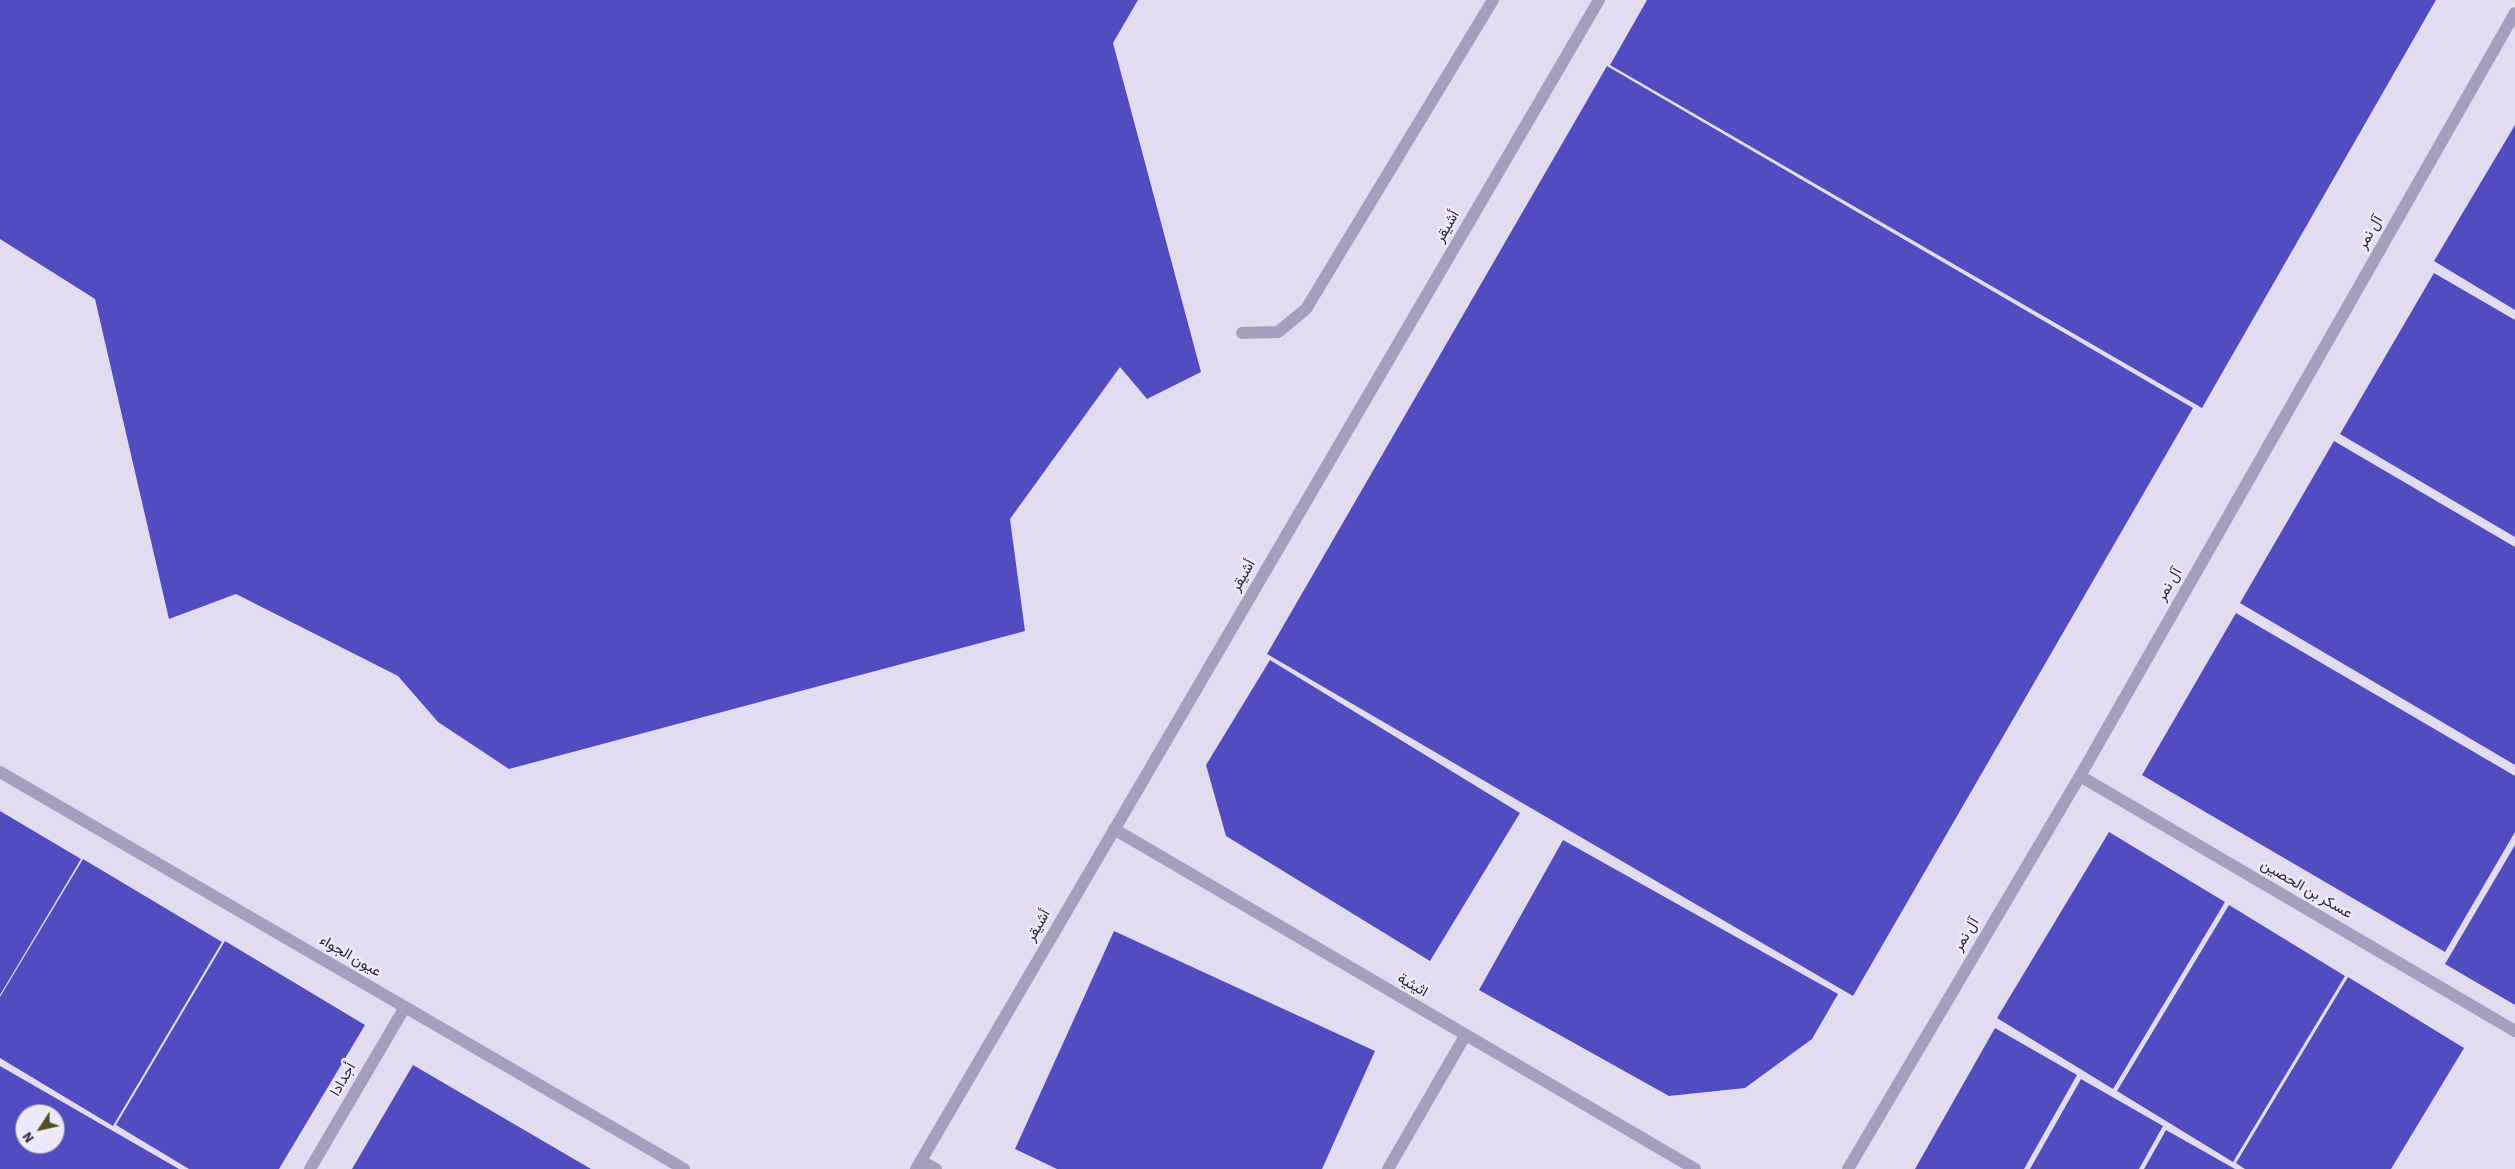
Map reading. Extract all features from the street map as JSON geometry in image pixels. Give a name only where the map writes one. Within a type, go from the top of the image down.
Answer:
[{"type":"street","points":[[1242,334],[1278,332],[1306,309],[1493,0]]},
{"type":"street","name":"أشيقر","points":[[918,1165],[1599,0]]},
{"type":"street","name":"آل نمر","points":[[1848,1169],[2080,776],[2515,13]]},
{"type":"street","name":"عيون الجواء","points":[[0,772],[684,1169]]},
{"type":"street","name":"عسكر بن الحصين","points":[[2080,776],[2515,1032]]},
{"type":"street","name":"اثيثية","points":[[1114,829],[1687,1167]]},
{"type":"street","name":"أجدادا","points":[[310,1169],[405,1008]]},
{"type":"street","points":[[1388,1169],[1465,1036]]},
{"type":"street","points":[[918,1165],[936,1169]]},
{"type":"building","points":[[0,0],[1138,0],[1113,43],[1201,372],[1147,399],[1120,367],[1010,519],[1025,631],[509,769],[438,722],[398,676],[236,594],[169,619],[95,299],[0,239]]},
{"type":"building","points":[[1647,0],[2436,0],[2202,408],[1610,65]]},
{"type":"building","points":[[1607,66],[2193,408],[1853,996],[1267,654]]},
{"type":"building","points":[[2515,125],[2515,310],[2434,261]]},
{"type":"building","points":[[2434,273],[2515,320],[2515,537],[2340,434]]},
{"type":"building","points":[[2334,441],[2515,547],[2515,765],[2240,603]]},
{"type":"building","points":[[2236,613],[2515,776],[2515,832],[2445,952],[2142,775]]},
{"type":"building","points":[[1270,660],[1520,813],[1430,961],[1226,836],[1206,765]]},
{"type":"building","points":[[0,811],[81,859],[0,995]]},
{"type":"building","points":[[2109,832],[2225,902],[2113,1089],[1997,1018]]},
{"type":"building","points":[[1563,840],[1838,994],[1812,1039],[1745,1088],[1669,1096],[1479,990]]},
{"type":"building","points":[[2515,845],[2515,1005],[2445,964]]},
{"type":"building","points":[[83,859],[222,942],[113,1126],[0,1058],[0,997]]},
{"type":"building","points":[[2229,905],[2345,976],[2233,1162],[2117,1091]]},
{"type":"building","points":[[1114,931],[1375,1051],[1322,1169],[1057,1169],[1015,1149]]},
{"type":"building","points":[[225,941],[365,1025],[279,1169],[189,1169],[116,1125]]},
{"type":"building","points":[[2348,977],[2464,1048],[2391,1169],[2245,1169],[2236,1163]]},
{"type":"building","points":[[1995,1028],[2077,1075],[2024,1169],[1915,1169]]},
{"type":"building","points":[[413,1065],[591,1169],[352,1169]]},
{"type":"building","points":[[0,1066],[179,1169],[0,1169]]},
{"type":"building","points":[[2081,1079],[2163,1126],[2139,1169],[2030,1169]]},
{"type":"building","points":[[2166,1130],[2235,1169],[2144,1169]]}]
